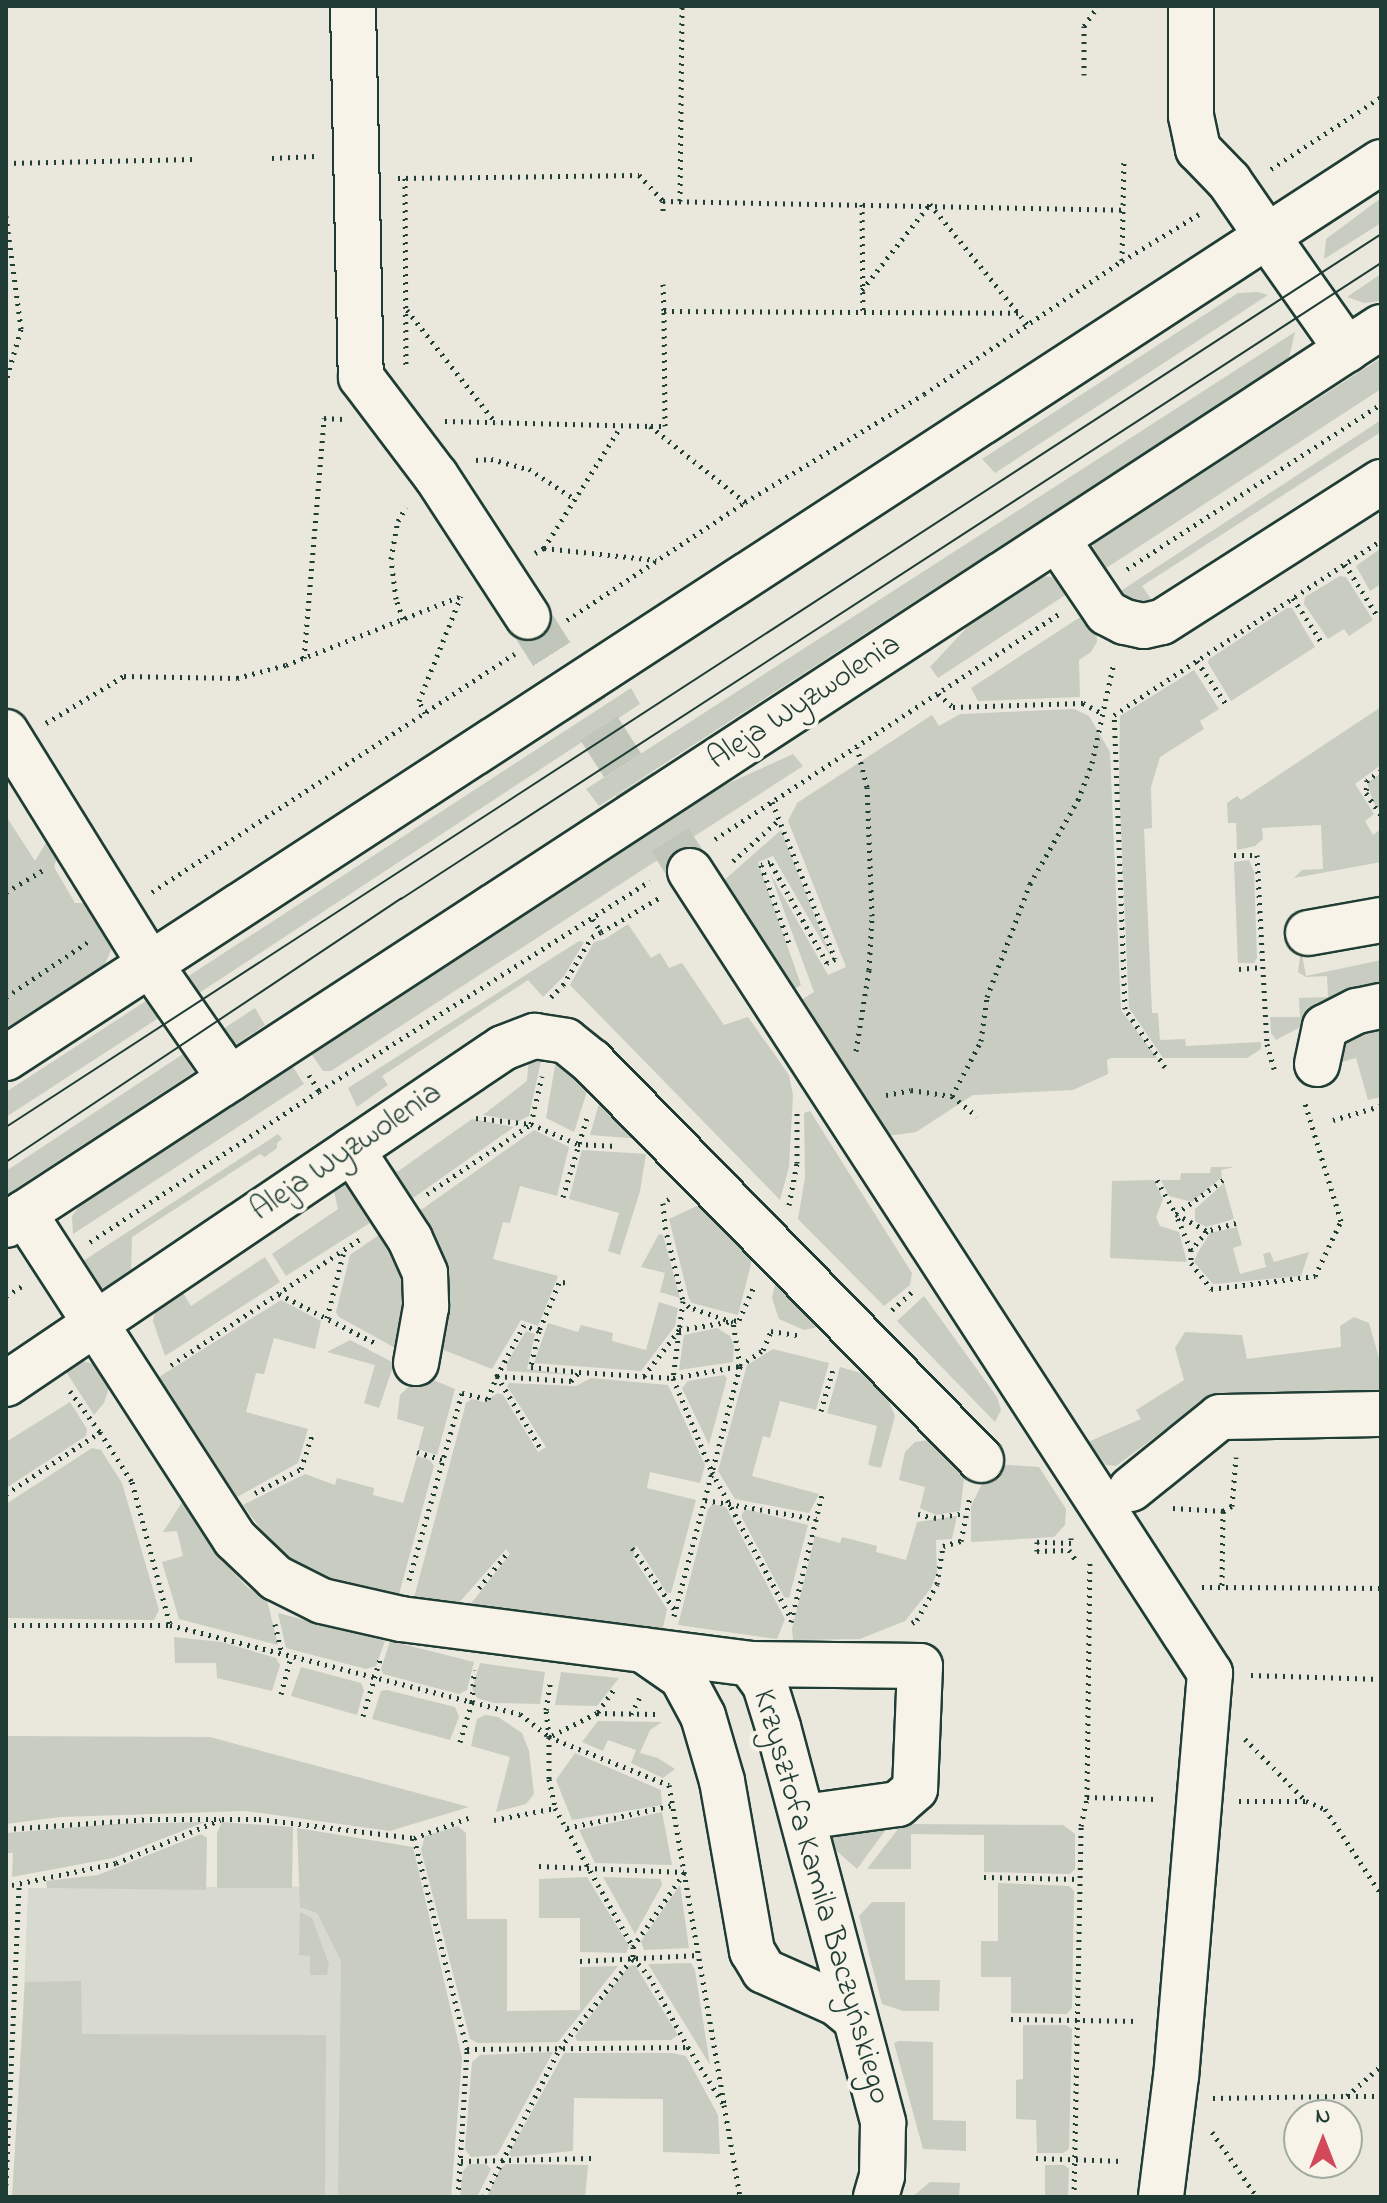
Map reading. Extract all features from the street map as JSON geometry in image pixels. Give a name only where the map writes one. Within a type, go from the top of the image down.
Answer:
[{"type":"street","points":[[353,6],[361,377],[400,420],[536,630]]},
{"type":"street","points":[[1191,6],[1191,116],[1198,149],[1229,181],[1267,236],[1364,339]]},
{"type":"street","points":[[6,1058],[1381,162]]},
{"type":"street","name":"Aleja Wyzwolenia","points":[[15,1219],[1364,339]]},
{"type":"street","points":[[1057,539],[1107,613],[1125,622],[1144,626],[1162,622],[1381,482]]},
{"type":"street","points":[[10,738],[150,964],[230,1079]]},
{"type":"street","points":[[690,871],[842,1104],[1117,1497],[1155,1586],[1209,1687],[1180,2023],[1181,2098],[1164,2171]]},
{"type":"street","points":[[1308,933],[1381,920]]},
{"type":"street","points":[[1296,1077],[1325,1027],[1357,1011],[1381,1006]]},
{"type":"street","name":"Aleja Wyzwolenia","points":[[6,1384],[503,1048],[535,1036],[566,1041],[602,1072],[772,1246],[866,1334],[981,1460]]},
{"type":"street","points":[[352,1150],[410,1239],[425,1273],[426,1307],[416,1363]]},
{"type":"street","name":"Krzysztofa Kamila Baczyńskiego","points":[[15,1219],[96,1326],[235,1539],[276,1578],[322,1601],[401,1619],[558,1639],[661,1637],[765,1665],[765,1685],[804,1817],[853,2017],[883,2123],[882,2176],[876,2197]]},
{"type":"street","points":[[1117,1497],[1220,1417],[1381,1414]]},
{"type":"street","points":[[661,1637],[703,1716],[722,1781],[752,1951],[764,1971],[836,2003],[853,2017]]},
{"type":"street","points":[[765,1665],[920,1666],[915,1789],[898,1804],[804,1817]]},
{"type":"path","points":[[680,201],[682,6]]},
{"type":"path","points":[[1084,75],[1084,26],[1098,6]]},
{"type":"path","points":[[1268,171],[1381,97]]},
{"type":"path","points":[[6,163],[195,159]]},
{"type":"path","points":[[1122,261],[1124,160]]},
{"type":"path","points":[[357,178],[639,175],[663,201],[663,212]]},
{"type":"path","points":[[400,420],[406,309],[405,178]]},
{"type":"path","points":[[663,201],[1123,210]]},
{"type":"path","points":[[862,204],[863,312]]},
{"type":"path","points":[[862,290],[930,204]]},
{"type":"path","points":[[930,204],[1028,325]]},
{"type":"path","points":[[149,893],[425,713],[536,630],[847,443],[1122,261],[1209,208]]},
{"type":"path","points":[[6,216],[21,329],[6,381]]},
{"type":"path","points":[[358,267],[406,309],[496,423]]},
{"type":"path","points":[[304,658],[324,418],[665,426],[663,284]]},
{"type":"path","points":[[664,311],[1021,313]]},
{"type":"path","points":[[1119,575],[1381,404]]},
{"type":"path","points":[[621,426],[544,548],[656,560]]},
{"type":"path","points":[[650,426],[745,502]]},
{"type":"path","points":[[1165,1067],[1125,1009],[1114,715],[1381,540]]},
{"type":"path","points":[[1345,564],[1378,617]]},
{"type":"path","points":[[10,738],[124,676],[237,678],[304,658],[462,596],[419,701],[425,713]]},
{"type":"path","points":[[1293,598],[1322,643]]},
{"type":"path","points":[[593,919],[601,932],[690,871],[772,802],[1066,610]]},
{"type":"path","points":[[952,1096],[981,1041],[987,997],[1030,884],[1078,800],[1125,622]]},
{"type":"path","points":[[1197,661],[1226,704]]},
{"type":"path","points":[[937,694],[953,707],[1083,703],[1101,713]]},
{"type":"path","points":[[857,747],[867,787],[872,916],[861,1029],[842,1104],[911,1090],[952,1096],[977,1116]]},
{"type":"path","points":[[1381,771],[1367,780],[1366,793],[1381,815]]},
{"type":"path","points":[[772,802],[835,959],[827,963],[770,862],[761,865],[790,947]]},
{"type":"path","points":[[87,1244],[319,1091],[593,919],[690,871],[780,819]]},
{"type":"path","points":[[1157,1180],[1191,1250],[1191,1263],[1211,1289],[1315,1276],[1341,1221],[1296,1077],[1267,1044],[1257,855],[1234,855]]},
{"type":"path","points":[[6,997],[96,937]]},
{"type":"path","points":[[1239,969],[1263,967]]},
{"type":"path","points":[[563,1197],[602,1072]]},
{"type":"path","points":[[1333,1120],[1381,1106]]},
{"type":"path","points":[[411,1110],[531,1124],[578,1144],[690,1162],[663,1203],[683,1301],[673,1378],[712,1472],[792,1620]]},
{"type":"path","points":[[797,1112],[797,1163]]},
{"type":"path","points":[[1176,1214],[1223,1180]]},
{"type":"path","points":[[1176,1214],[1207,1231]]},
{"type":"path","points":[[1191,1250],[1207,1231],[1236,1223]]},
{"type":"path","points":[[644,1376],[679,1330],[739,1320],[772,1246]]},
{"type":"path","points":[[327,1319],[344,1250]]},
{"type":"path","points":[[565,1282],[559,1283],[539,1331],[531,1367],[673,1378],[740,1366],[763,1350],[771,1331],[866,1334]]},
{"type":"path","points":[[821,1411],[866,1334],[917,1287]]},
{"type":"path","points":[[278,1294],[416,1363]]},
{"type":"path","points":[[683,1301],[689,1307],[733,1322]]},
{"type":"path","points":[[661,1637],[705,1500],[740,1366],[733,1322]]},
{"type":"path","points":[[363,1716],[388,1638],[401,1619],[462,1393],[488,1399],[524,1325],[539,1331]]},
{"type":"path","points":[[46,1358],[132,1482],[170,1625]]},
{"type":"path","points":[[497,1376],[571,1381],[579,1372]]},
{"type":"path","points":[[497,1376],[541,1449]]},
{"type":"path","points":[[6,1494],[100,1432]]},
{"type":"path","points":[[218,1513],[301,1469],[312,1436]]},
{"type":"path","points":[[417,1452],[443,1460]]},
{"type":"path","points":[[765,1665],[792,1620],[822,1495]]},
{"type":"path","points":[[1074,2197],[1081,1826],[1087,1797],[1090,1555],[1117,1497],[1223,1511],[1222,1587]]},
{"type":"path","points":[[705,1500],[816,1519]]},
{"type":"path","points":[[918,1514],[934,1518],[966,1513]]},
{"type":"path","points":[[907,1626],[917,1620],[937,1584],[943,1546],[961,1541],[963,1520]]},
{"type":"path","points":[[1071,1543],[1037,1542],[1037,1551],[1069,1550],[1075,1559]]},
{"type":"path","points":[[632,1548],[661,1637]]},
{"type":"path","points":[[1155,1586],[1381,1588]]},
{"type":"path","points":[[6,1625],[170,1625],[520,1714],[549,1737],[669,1785],[740,2197]]},
{"type":"path","points":[[460,1742],[472,1702],[470,1689],[482,1630]]},
{"type":"path","points":[[484,2197],[560,2048],[633,1958],[633,1947],[555,1808],[549,1779],[546,1710],[558,1639]]},
{"type":"path","points":[[281,1694],[291,1656]]},
{"type":"path","points":[[1209,1687],[1381,1679]]},
{"type":"path","points":[[1209,1687],[1306,1801],[1325,1809],[1381,1894]]},
{"type":"path","points":[[549,1737],[597,1713],[703,1716]]},
{"type":"path","points":[[567,1828],[673,1805]]},
{"type":"path","points":[[494,1820],[555,1808]]},
{"type":"path","points":[[6,1829],[136,1820],[224,1818],[414,1838],[468,1818]]},
{"type":"path","points":[[12,1885],[116,1863],[224,1818]]},
{"type":"path","points":[[414,1838],[467,2049],[458,2197]]},
{"type":"path","points":[[539,1866],[684,1872]]},
{"type":"path","points":[[633,1947],[684,1872]]},
{"type":"path","points":[[984,1877],[1080,1879]]},
{"type":"path","points":[[6,2185],[19,1884]]},
{"type":"path","points":[[580,1961],[699,1955]]},
{"type":"path","points":[[633,1958],[649,1976],[724,2105]]},
{"type":"path","points":[[1011,2019],[1180,2023]]},
{"type":"path","points":[[467,2049],[688,2047]]},
{"type":"path","points":[[1347,2096],[1381,2066]]},
{"type":"path","points":[[1181,2098],[1381,2096]]},
{"type":"path","points":[[1181,2098],[1257,2197]]},
{"type":"path","points":[[461,2161],[592,2158]]},
{"type":"path","points":[[1036,2158],[1164,2171]]},
{"type":"shaded area","points":[[1381,198],[1381,223],[1324,259],[1326,239]]},
{"type":"shaded area","points":[[1381,274],[1381,301],[1364,303],[1347,297]]},
{"type":"shaded area","points":[[1238,293],[1268,295],[995,473],[982,459]]},
{"type":"shaded area","points":[[1295,332],[1289,358],[1281,364],[599,806],[586,789]]},
{"type":"shaded area","points":[[1381,358],[1381,389],[1097,574],[1088,555],[1095,542]]},
{"type":"shaded area","points":[[1381,420],[1381,432],[1142,586],[1155,605],[1150,615],[1113,596]]},
{"type":"shaded area","points":[[1381,548],[1381,584],[1370,591],[1356,566]]},
{"type":"shaded area","points":[[1043,576],[1061,578],[1073,590],[938,678],[930,667],[972,622]]},
{"type":"shaded area","points":[[1340,576],[1346,577],[1373,620],[1349,636],[1344,629],[1328,639],[1304,604],[1305,597]]},
{"type":"shaded area","points":[[1287,608],[1292,608],[1315,647],[1231,701],[1208,663],[1209,659]]},
{"type":"shaded area","points":[[1088,612],[1096,626],[1097,642],[1091,652],[1079,660],[1080,697],[978,701],[971,688]]},
{"type":"shaded area","points":[[1194,670],[1219,709],[1200,721],[1204,729],[1160,757],[1151,787],[1152,828],[1144,829],[1152,1013],[1158,1013],[1160,1040],[1185,1039],[1186,1046],[1261,1042],[1261,1049],[1247,1058],[1163,1058],[1129,1008],[1119,785],[1120,716]]},
{"type":"shaded area","points":[[631,688],[640,704],[199,993],[187,977]]},
{"type":"shaded area","points":[[1381,707],[1381,765],[1355,784],[1374,814],[1365,821],[1373,835],[1381,829],[1381,862],[1294,878],[1302,870],[1323,869],[1321,825],[1262,828],[1263,839],[1255,846],[1237,850],[1236,823],[1228,823],[1227,803],[1237,796],[1241,800]]},
{"type":"shaded area","points":[[1074,709],[1089,716],[1110,752],[1121,1010],[1157,1058],[1111,1058],[1107,1060],[1108,1074],[1073,1090],[973,1095],[916,1132],[887,1136],[798,1002],[814,992],[770,873],[828,975],[846,967],[788,821],[797,803],[932,715],[939,726],[960,714]]},
{"type":"shaded area","points":[[793,754],[803,766],[331,1071],[323,1071],[310,1052],[698,797]]},
{"type":"shaded area","points":[[1381,773],[1381,810],[1374,804],[1367,783]]},
{"type":"shaded area","points":[[6,816],[35,861],[52,833],[60,848],[54,867],[75,903],[89,903],[115,942],[101,972],[6,1034]]},
{"type":"shaded area","points":[[781,830],[831,957],[773,856],[758,862],[801,985],[791,991],[721,883]]},
{"type":"shaded area","points":[[1249,860],[1254,871],[1257,958],[1254,963],[1238,963],[1234,862]]},
{"type":"shaded area","points":[[628,924],[651,958],[660,953],[669,968],[682,963],[724,1025],[748,1017],[789,1075],[793,1095],[789,1167],[780,1200],[570,985],[594,942],[605,939]]},
{"type":"shaded area","points":[[579,941],[584,942],[564,976],[543,997],[528,980],[382,1076],[388,1085],[357,1107],[348,1088]]},
{"type":"shaded area","points":[[1301,949],[1306,976],[1381,960],[1381,996],[1340,1006],[1276,1040],[1271,1033],[1270,1017],[1300,1017],[1299,998],[1328,997],[1327,976],[1306,977],[1298,972]]},
{"type":"shaded area","points":[[149,999],[160,1017],[6,1117],[6,1092]]},
{"type":"shaded area","points":[[255,1008],[265,1025],[234,1046],[220,1031]]},
{"type":"shaded area","points":[[1381,1014],[1381,1097],[1368,1100],[1356,1058],[1330,1065],[1333,1034]]},
{"type":"shaded area","points":[[543,1052],[529,1116],[519,1121],[483,1115],[527,1081],[529,1056]]},
{"type":"shaded area","points":[[183,1054],[194,1072],[6,1195],[6,1171]]},
{"type":"shaded area","points":[[557,1054],[591,1079],[574,1132],[546,1118]]},
{"type":"shaded area","points":[[291,1064],[304,1084],[73,1234],[72,1216],[82,1202]]},
{"type":"shaded area","points":[[603,1090],[641,1139],[590,1135]]},
{"type":"shaded area","points":[[810,1111],[912,1273],[910,1285],[884,1306],[798,1219],[805,1177],[804,1113]]},
{"type":"shaded area","points":[[472,1119],[514,1127],[403,1205],[372,1153],[380,1150],[397,1172]]},
{"type":"shaded area","points":[[534,1130],[569,1147],[557,1196],[520,1186],[510,1223],[503,1222],[493,1259],[558,1276],[538,1326],[521,1320],[492,1369],[431,1345],[411,1217]]},
{"type":"shaded area","points":[[278,1134],[282,1139],[277,1143],[277,1148],[265,1157],[260,1154],[132,1237],[131,1280],[115,1289],[98,1287],[77,1265]]},
{"type":"shaded area","points":[[582,1150],[646,1154],[640,1191],[620,1255],[608,1251],[619,1213],[569,1199]]},
{"type":"shaded area","points":[[1211,1167],[1234,1167],[1221,1170],[1222,1177],[1192,1202],[1169,1196],[1161,1180],[1180,1180],[1181,1173],[1210,1173]]},
{"type":"shaded area","points":[[351,1178],[381,1216],[286,1276],[272,1254],[338,1209],[333,1186]]},
{"type":"shaded area","points":[[1154,1180],[1163,1199],[1156,1217],[1160,1226],[1179,1232],[1187,1262],[1110,1258],[1112,1181]]},
{"type":"shaded area","points":[[1224,1183],[1234,1219],[1206,1227],[1195,1221],[1195,1209]]},
{"type":"shaded area","points":[[703,1203],[754,1252],[738,1315],[692,1303],[689,1299],[669,1219]]},
{"type":"shaded area","points":[[1237,1227],[1242,1245],[1233,1248],[1240,1274],[1266,1267],[1263,1254],[1270,1252],[1274,1262],[1309,1252],[1301,1276],[1213,1284],[1194,1262],[1197,1254],[1210,1233]]},
{"type":"shaded area","points":[[389,1228],[409,1276],[399,1350],[339,1317],[336,1312],[350,1255]]},
{"type":"shaded area","points":[[659,1234],[663,1235],[680,1298],[660,1292],[665,1273],[641,1267]]},
{"type":"shaded area","points":[[265,1257],[280,1282],[165,1356],[153,1321],[156,1304],[182,1291],[191,1306]]},
{"type":"shaded area","points":[[778,1271],[821,1321],[818,1327],[804,1330],[779,1319],[772,1298]]},
{"type":"shaded area","points":[[924,1296],[997,1397],[1001,1410],[995,1422],[897,1321]]},
{"type":"shaded area","points":[[281,1300],[321,1321],[315,1349],[274,1338],[264,1374],[256,1373],[246,1412],[308,1429],[298,1463],[237,1497],[159,1377]]},
{"type":"shaded area","points":[[659,1302],[678,1308],[675,1326],[641,1371],[534,1363],[548,1323],[578,1332],[581,1325],[613,1333],[612,1341],[646,1350]]},
{"type":"shaded area","points":[[1354,1317],[1369,1323],[1381,1365],[1381,1387],[1374,1393],[1212,1395],[1116,1466],[1106,1465],[1088,1442],[1141,1419],[1136,1410],[1184,1380],[1175,1348],[1185,1332],[1242,1335],[1247,1359],[1341,1347],[1340,1326]]},
{"type":"shaded area","points":[[717,1328],[730,1336],[734,1346],[733,1362],[679,1370],[684,1335]]},
{"type":"shaded area","points":[[526,1331],[535,1334],[527,1369],[574,1375],[507,1371],[507,1363]]},
{"type":"shaded area","points":[[350,1340],[394,1363],[379,1408],[364,1403],[375,1365],[327,1352]]},
{"type":"shaded area","points":[[773,1349],[829,1363],[816,1410],[780,1401],[770,1438],[763,1436],[752,1476],[819,1494],[809,1513],[735,1499],[718,1471],[747,1365]]},
{"type":"shaded area","points":[[82,1361],[97,1365],[109,1388],[104,1403],[94,1415],[63,1367]]},
{"type":"shaded area","points":[[840,1367],[879,1378],[895,1416],[881,1468],[868,1465],[877,1426],[827,1413]]},
{"type":"shaded area","points":[[724,1375],[727,1378],[709,1445],[682,1388],[688,1381]]},
{"type":"shaded area","points":[[591,1378],[668,1385],[705,1465],[700,1483],[650,1472],[647,1488],[696,1500],[671,1593],[667,1593],[636,1545],[633,1557],[667,1609],[662,1632],[465,1611],[510,1554],[506,1549],[451,1612],[412,1605],[466,1403],[472,1399],[484,1402],[498,1393],[503,1395],[538,1452],[546,1447],[507,1386],[509,1383],[576,1386]]},
{"type":"shaded area","points":[[431,1379],[455,1389],[437,1455],[418,1449],[424,1427],[397,1419],[400,1395],[410,1385]]},
{"type":"shaded area","points":[[70,1402],[87,1429],[86,1436],[6,1488],[6,1442]]},
{"type":"shaded area","points":[[928,1440],[944,1443],[965,1472],[960,1511],[936,1515],[920,1508],[925,1487],[899,1480],[905,1452],[915,1442]]},
{"type":"shaded area","points":[[92,1448],[101,1450],[122,1483],[159,1610],[154,1620],[6,1618],[6,1504]]},
{"type":"shaded area","points":[[417,1456],[430,1460],[434,1466],[398,1598],[346,1585],[297,1565],[274,1547],[243,1505],[305,1474],[335,1485],[337,1478],[374,1488],[373,1495],[403,1503]]},
{"type":"shaded area","points":[[992,1464],[1039,1467],[1066,1509],[1065,1525],[1054,1537],[971,1542],[971,1506]]},
{"type":"shaded area","points":[[184,1499],[191,1516],[223,1561],[247,1587],[267,1600],[278,1645],[179,1619],[162,1562],[183,1556],[177,1531],[163,1532]]},
{"type":"shaded area","points":[[713,1504],[726,1507],[785,1619],[777,1639],[678,1625],[708,1509]]},
{"type":"shaded area","points":[[745,1509],[808,1525],[789,1598],[784,1597],[741,1516]]},
{"type":"shaded area","points":[[957,1516],[952,1539],[936,1540],[937,1573],[931,1588],[905,1621],[860,1639],[793,1640],[792,1629],[815,1536],[840,1543],[842,1537],[877,1546],[876,1552],[906,1560],[917,1522]]},
{"type":"shaded area","points":[[278,1613],[385,1641],[376,1666],[366,1669],[286,1648]]},
{"type":"shaded area","points":[[174,1637],[222,1642],[276,1658],[280,1665],[272,1691],[217,1678],[216,1663],[175,1663]]},
{"type":"shaded area","points":[[390,1641],[474,1662],[467,1690],[459,1694],[383,1674],[381,1669]]},
{"type":"shaded area","points":[[480,1663],[545,1672],[540,1704],[494,1703],[477,1698],[472,1689]]},
{"type":"shaded area","points":[[301,1667],[361,1683],[364,1690],[357,1715],[291,1696]]},
{"type":"shaded area","points":[[561,1672],[619,1678],[597,1706],[555,1705]]},
{"type":"shaded area","points":[[381,1691],[455,1707],[459,1717],[450,1740],[372,1719]]},
{"type":"shaded area","points":[[485,1715],[498,1717],[522,1733],[529,1751],[534,1794],[526,1804],[496,1812],[510,1757],[471,1746],[477,1719]]},
{"type":"shaded area","points":[[598,1721],[662,1722],[650,1730],[640,1753],[658,1758],[675,1769],[663,1778],[631,1763],[636,1750],[608,1740],[603,1751],[582,1742]]},
{"type":"shaded area","points":[[6,1736],[210,1737],[469,1807],[390,1831],[246,1811],[60,1817],[6,1824]]},
{"type":"shaded area","points":[[575,1753],[661,1790],[662,1805],[572,1820],[556,1780]]},
{"type":"shaded area","points":[[662,1812],[672,1865],[595,1863],[579,1830]]},
{"type":"shaded area","points":[[205,1822],[113,1858],[12,1877],[13,1853],[6,1853],[6,1833],[114,1824]]},
{"type":"shaded area","points":[[222,1822],[293,1827],[292,1888],[217,1888],[217,1833]]},
{"type":"shaded area","points":[[902,1824],[1063,1825],[1075,1834],[1075,1869],[1070,1874],[984,1872],[984,1835],[911,1834],[911,1869],[867,1869]]},
{"type":"shaded area","points":[[458,1826],[466,1833],[467,1919],[507,1919],[507,2011],[580,2010],[580,1967],[618,1966],[558,2042],[478,2043],[470,2039],[421,1850],[425,1836]]},
{"type":"shaded area","points":[[297,1828],[413,1847],[462,2058],[451,2197],[338,2197],[341,1961],[317,1913],[300,1907]]},
{"type":"shaded area","points":[[887,1828],[857,1869],[830,1845],[829,1838]]},
{"type":"shaded area","points":[[201,1834],[207,1838],[206,1890],[47,1888],[46,1881],[98,1875]]},
{"type":"shaded area","points":[[587,1877],[629,1946],[626,1953],[580,1952],[580,1918],[539,1918],[539,1879]]},
{"type":"shaded area","points":[[603,1877],[661,1879],[662,1885],[635,1934]]},
{"type":"shaded area","points":[[998,1883],[1069,1886],[1074,1891],[1072,2008],[1067,2014],[1011,2013],[1011,1977],[981,1977],[981,1941],[998,1941]]},
{"type":"shaded area","points":[[680,1885],[689,1948],[644,1950],[641,1941]]},
{"type":"shaded area","points":[[398,1886],[425,2197],[16,2197],[28,1888]]},
{"type":"shaded area","points":[[872,1902],[905,1902],[905,1980],[940,1980],[939,2011],[903,2011],[882,2004],[859,1916]]},
{"type":"shaded area","points":[[300,1912],[312,1918],[329,1964],[327,1975],[310,1975],[310,1956],[299,1955]]},
{"type":"shaded area","points":[[691,1963],[695,1970],[710,2065],[648,1964]]},
{"type":"shaded area","points":[[635,1965],[678,2035],[671,2040],[577,2041],[575,2036],[629,1966]]},
{"type":"shaded area","points":[[81,1981],[82,2034],[326,2035],[325,2197],[12,2197],[25,1982]]},
{"type":"shaded area","points":[[1023,2025],[1066,2025],[1072,2029],[1069,2149],[1063,2153],[1037,2153],[1036,2120],[1016,2119],[1016,2080],[1023,2079]]},
{"type":"shaded area","points":[[933,2042],[933,2120],[966,2121],[966,2151],[923,2149],[894,2043]]},
{"type":"shaded area","points":[[553,2052],[497,2155],[471,2157],[465,2149],[472,2062],[480,2055]]},
{"type":"shaded area","points":[[564,2053],[672,2053],[686,2056],[718,2115],[720,2154],[663,2152],[663,2099],[574,2098],[573,2151],[511,2157],[509,2153]]},
{"type":"shaded area","points":[[469,2164],[486,2164],[491,2169],[477,2197],[460,2197],[463,2171]]},
{"type":"shaded area","points":[[506,2164],[588,2165],[585,2197],[487,2197],[500,2169]]},
{"type":"shaded area","points":[[1045,2165],[1064,2165],[1069,2169],[1068,2197],[1045,2197]]},
{"type":"shaded area","points":[[930,2182],[960,2183],[959,2197],[912,2197]]},
{"type":"tunnel","points":[[528,617],[690,871]]},
{"type":"tram line","points":[[6,1127],[1381,234]]},
{"type":"tram line","points":[[6,1162],[401,899],[1381,263]]}]
